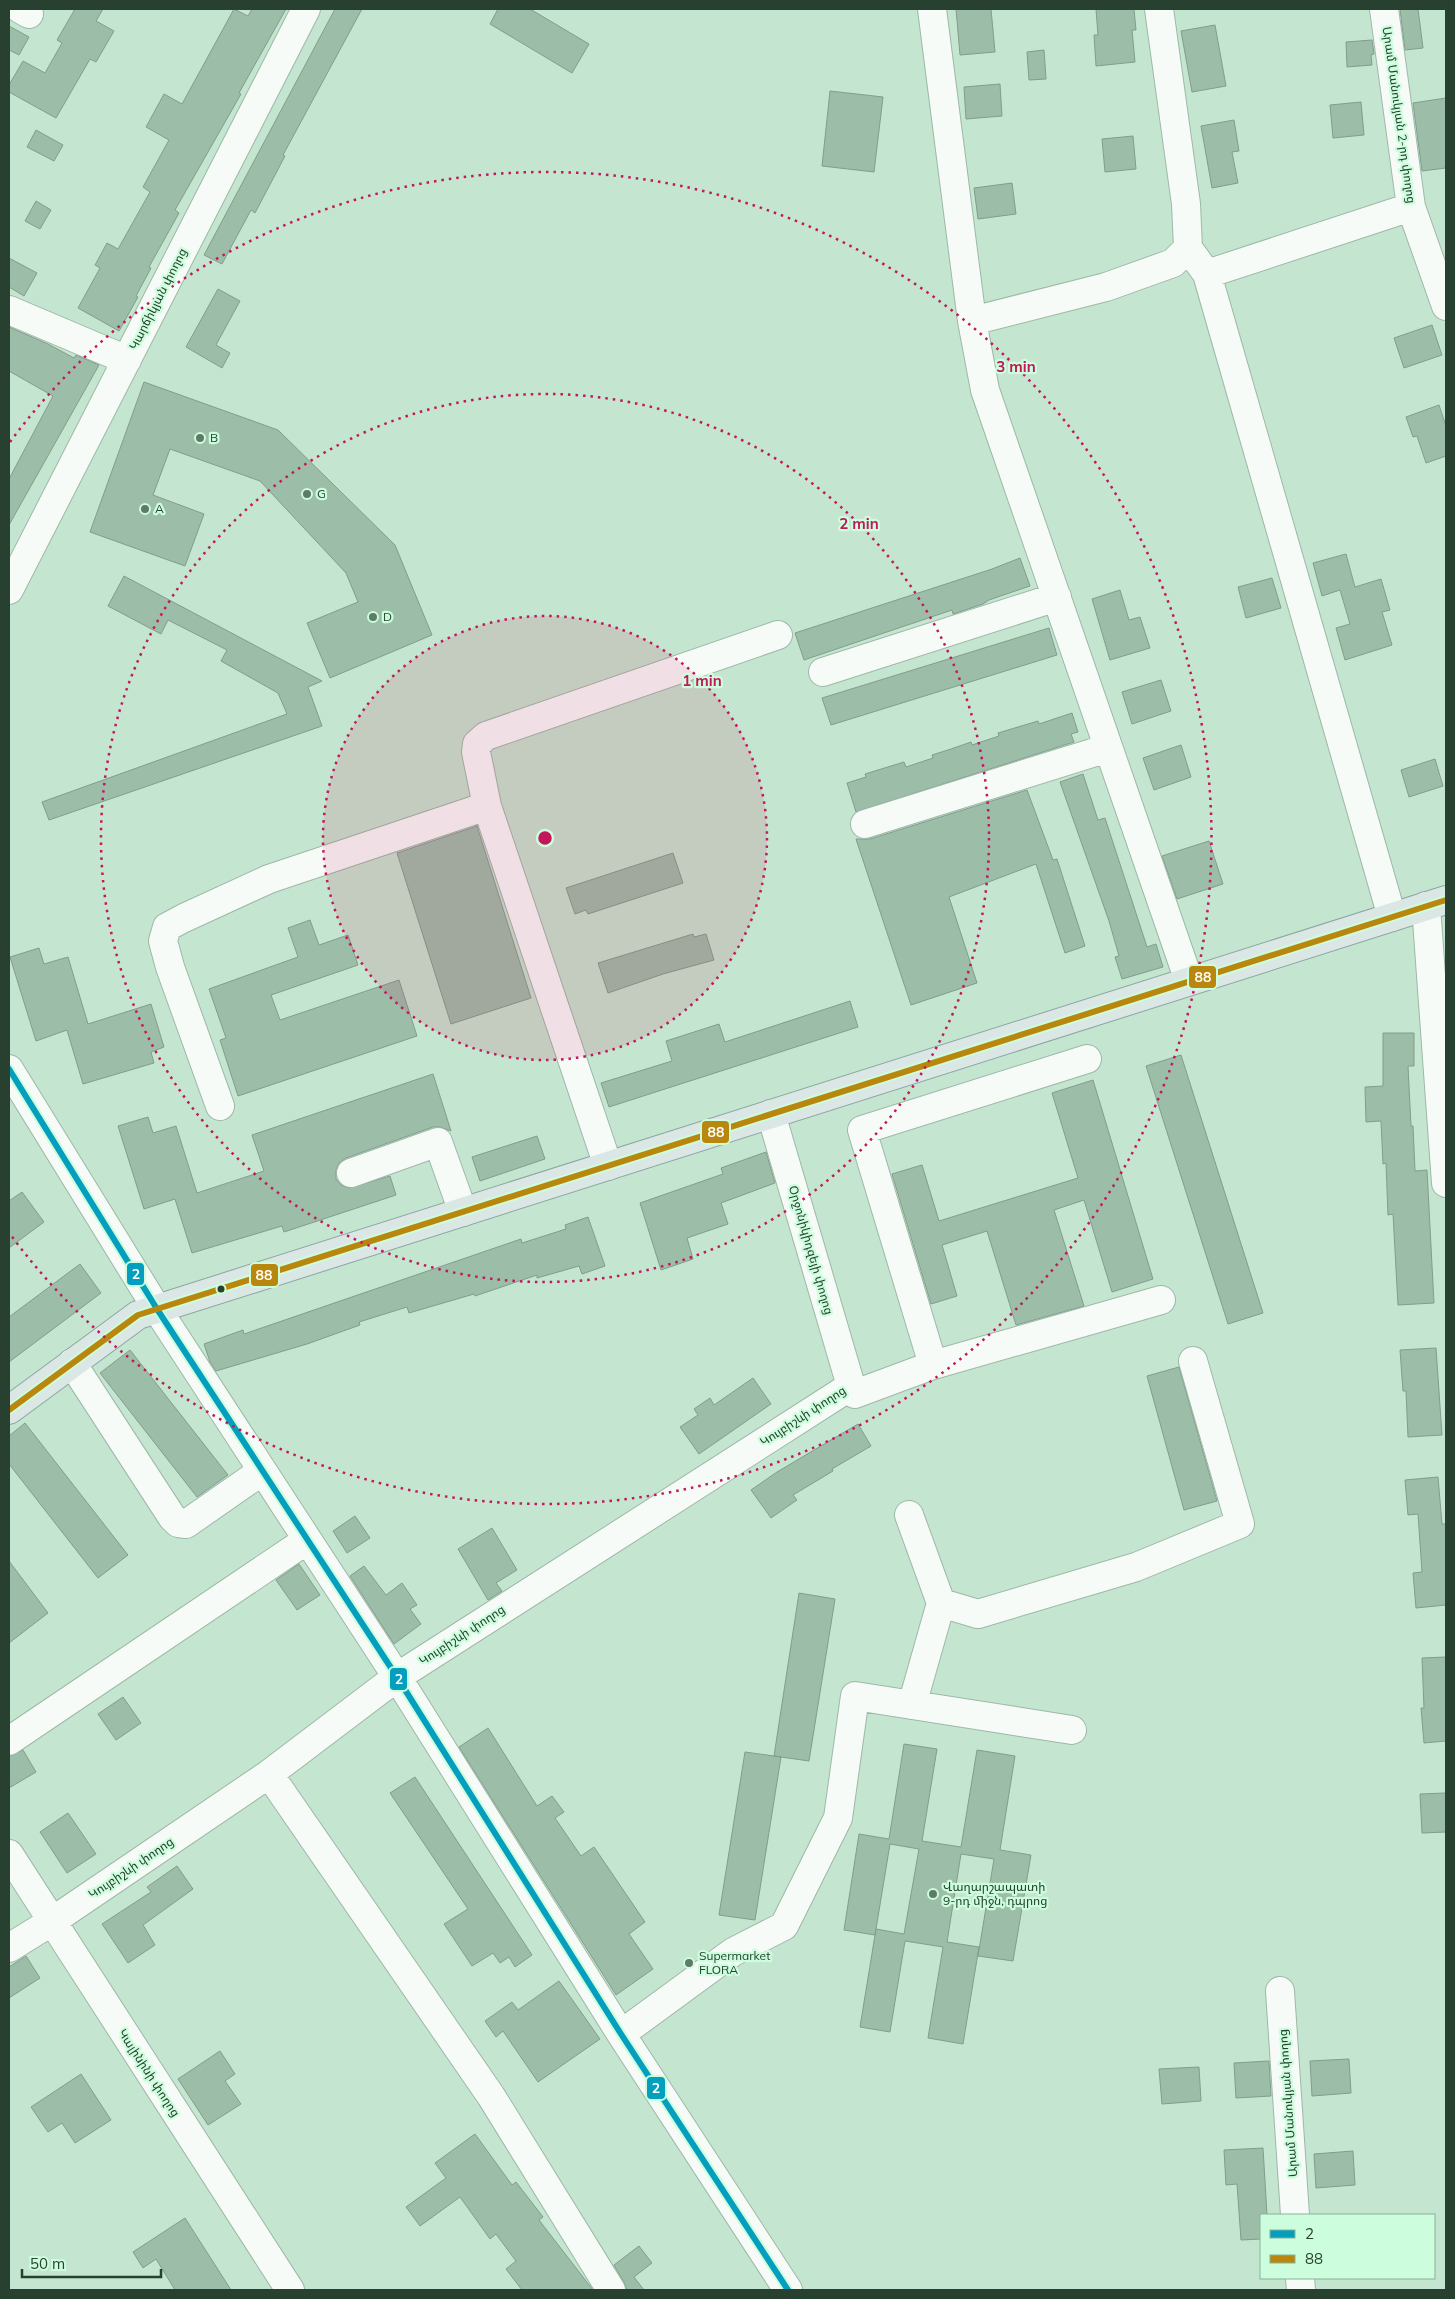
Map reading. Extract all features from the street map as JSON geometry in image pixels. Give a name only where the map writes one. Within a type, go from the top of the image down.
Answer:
[{"type":"main road","points":[[9,1410],[138,1315],[1436,903]]},
{"type":"street","name":"Կարճիկյան փողոց","points":[[9,590],[306,9]]},
{"type":"street","points":[[932,9],[972,321],[985,390],[1189,981]]},
{"type":"street","points":[[1159,9],[1186,204],[1188,248],[1207,274],[1392,917]]},
{"type":"street","name":"Արամ Մանուկյան 2-րդ փողոց","points":[[1384,9],[1411,207],[1446,306]]},
{"type":"street","points":[[1207,274],[1411,207]]},
{"type":"street","points":[[972,321],[1106,287],[1172,263],[1188,248]]},
{"type":"street","points":[[9,310],[127,360]]},
{"type":"street","points":[[823,672],[1057,597]]},
{"type":"street","points":[[608,1166],[487,806],[476,752],[477,744],[486,736],[778,635]]},
{"type":"street","points":[[865,824],[1108,748]]},
{"type":"street","points":[[220,1106],[170,967],[163,941],[167,927],[269,879],[487,806]]},
{"type":"street","points":[[1436,903],[1446,1184]]},
{"type":"street","points":[[932,1365],[862,1130],[1087,1059]]},
{"type":"street","points":[[9,1069],[157,1309],[397,1677],[621,2034],[788,2290]]},
{"type":"street","name":"Օրջոնիկիդզեյի փողոց","points":[[772,1114],[853,1390]]},
{"type":"street","points":[[351,1173],[438,1142],[463,1212]]},
{"type":"street","name":"Կույբիշևի փողոց","points":[[9,1948],[51,1922],[269,1774],[397,1677],[853,1390],[932,1365],[1160,1300]]},
{"type":"street","points":[[941,1603],[978,1614],[1136,1566],[1240,1524],[1193,1361]]},
{"type":"street","points":[[72,1363],[172,1517],[178,1523],[186,1524],[262,1471]]},
{"type":"street","points":[[909,1515],[941,1603],[912,1705]]},
{"type":"street","points":[[9,1741],[307,1540]]},
{"type":"street","points":[[621,2034],[733,1952],[784,1926],[838,1818],[855,1696],[1072,1730]]},
{"type":"street","points":[[269,1774],[491,2096],[611,2290]]},
{"type":"street","name":"Կալինինի փողոց","points":[[9,1854],[51,1922],[290,2290]]},
{"type":"street","name":"Արամ Մանուկյան փողոց","points":[[1280,1991],[1295,2214]]},
{"type":"building","points":[[75,9],[103,9],[96,21],[114,31],[96,62],[90,59],[56,118],[9,92],[9,85],[23,61],[45,73],[62,43],[57,40]]},
{"type":"building","points":[[234,9],[248,16],[252,9],[286,9],[239,93],[241,94],[175,210],[179,213],[149,267],[151,268],[136,296],[138,297],[119,331],[78,308],[100,268],[95,265],[107,243],[118,249],[150,192],[143,187],[169,140],[146,127],[164,94],[182,104]]},
{"type":"building","points":[[335,9],[362,9],[283,155],[285,156],[255,213],[251,210],[222,264],[204,255]]},
{"type":"building","points":[[498,9],[530,9],[589,44],[572,73],[490,24]]},
{"type":"building","points":[[956,9],[991,9],[995,52],[960,55]]},
{"type":"building","points":[[1096,9],[1134,9],[1136,30],[1132,30],[1135,62],[1096,66],[1094,35],[1098,35]]},
{"type":"building","points":[[1400,9],[1418,9],[1423,48],[1405,50]]},
{"type":"building","points":[[1215,25],[1226,86],[1192,92],[1181,31]]},
{"type":"building","points":[[9,26],[29,37],[19,55],[9,50]]},
{"type":"building","points":[[1372,40],[1374,54],[1371,55],[1372,65],[1347,67],[1346,42]]},
{"type":"building","points":[[1044,50],[1046,79],[1029,80],[1027,52]]},
{"type":"building","points":[[1000,84],[1002,116],[966,119],[964,87]]},
{"type":"building","points":[[830,91],[883,97],[874,172],[822,166]]},
{"type":"building","points":[[1446,98],[1446,168],[1422,171],[1413,103]]},
{"type":"building","points":[[1361,102],[1364,135],[1333,138],[1330,105]]},
{"type":"building","points":[[1234,120],[1239,151],[1232,152],[1238,183],[1212,188],[1201,126]]},
{"type":"building","points":[[36,130],[63,145],[54,161],[27,147]]},
{"type":"building","points":[[1133,136],[1136,169],[1105,172],[1102,139]]},
{"type":"building","points":[[1012,183],[1016,214],[978,219],[974,188]]},
{"type":"building","points":[[36,201],[51,210],[40,229],[25,221]]},
{"type":"building","points":[[9,258],[37,273],[24,296],[9,287]]},
{"type":"building","points":[[218,289],[240,301],[216,345],[230,353],[222,368],[186,347]]},
{"type":"building","points":[[1432,325],[1442,355],[1404,368],[1394,338]]},
{"type":"building","points":[[9,327],[74,358],[76,355],[99,365],[9,525],[9,479],[53,396],[9,371]]},
{"type":"building","points":[[144,382],[278,430],[395,545],[432,635],[330,678],[307,623],[358,602],[346,573],[260,481],[170,449],[153,495],[204,514],[185,566],[90,532]]},
{"type":"building","points":[[1439,405],[1446,426],[1446,456],[1426,463],[1417,436],[1413,437],[1406,417]]},
{"type":"building","points":[[1346,554],[1355,587],[1381,579],[1390,610],[1382,612],[1392,645],[1345,660],[1336,628],[1350,624],[1340,590],[1322,596],[1313,563]]},
{"type":"building","points":[[1020,558],[1030,586],[953,614],[952,610],[804,660],[795,633],[992,569]]},
{"type":"building","points":[[124,576],[322,681],[308,687],[322,726],[49,820],[42,802],[287,714],[278,693],[221,661],[227,650],[168,620],[161,634],[108,606]]},
{"type":"building","points":[[1272,578],[1281,608],[1246,618],[1238,587]]},
{"type":"building","points":[[1120,590],[1129,620],[1140,617],[1150,648],[1110,660],[1092,599]]},
{"type":"building","points":[[1049,628],[1057,655],[831,725],[822,698]]},
{"type":"building","points":[[1161,680],[1171,711],[1132,724],[1122,692]]},
{"type":"building","points":[[1072,713],[1078,732],[1071,734],[1074,742],[856,812],[847,783],[866,777],[865,774],[904,762],[906,767],[933,758],[932,755],[971,742],[972,745],[999,736],[998,733],[1038,721],[1039,724]]},
{"type":"building","points":[[1181,745],[1191,777],[1154,790],[1143,758]]},
{"type":"building","points":[[1435,759],[1443,786],[1409,797],[1401,770]]},
{"type":"building","points":[[1083,774],[1098,820],[1105,818],[1147,947],[1156,944],[1163,967],[1122,979],[1115,957],[1119,956],[1109,921],[1060,782]]},
{"type":"building","points":[[1027,790],[1053,860],[1057,859],[1085,946],[1065,953],[1036,864],[949,897],[977,983],[911,1005],[856,839],[870,839]]},
{"type":"building","points":[[477,826],[531,998],[451,1024],[397,853]]},
{"type":"building","points":[[1209,841],[1223,884],[1177,899],[1162,856]]},
{"type":"building","points":[[673,853],[683,883],[588,914],[586,910],[575,914],[566,888]]},
{"type":"building","points":[[310,920],[319,945],[348,935],[358,965],[271,995],[280,1020],[399,980],[417,1036],[238,1096],[220,1040],[226,1038],[209,989],[298,957],[288,928]]},
{"type":"building","points":[[693,934],[694,937],[706,934],[714,960],[663,974],[608,993],[598,963]]},
{"type":"building","points":[[39,948],[44,964],[68,957],[88,1024],[151,1004],[164,1047],[151,1052],[154,1063],[83,1084],[67,1030],[36,1041],[10,957]]},
{"type":"building","points":[[850,1001],[858,1027],[609,1107],[601,1083],[672,1061],[666,1041],[719,1024],[725,1042]]},
{"type":"building","points":[[1383,1033],[1414,1033],[1414,1066],[1408,1066],[1411,1126],[1413,1126],[1415,1171],[1427,1170],[1434,1303],[1398,1305],[1393,1214],[1388,1215],[1386,1163],[1383,1164],[1381,1121],[1366,1122],[1365,1087],[1383,1086]]},
{"type":"building","points":[[1181,1055],[1263,1313],[1228,1324],[1146,1066]]},
{"type":"building","points":[[433,1074],[451,1131],[440,1127],[433,1127],[346,1158],[339,1163],[336,1170],[336,1179],[341,1185],[349,1188],[390,1176],[396,1195],[284,1232],[282,1226],[192,1253],[175,1199],[144,1209],[118,1126],[148,1117],[153,1133],[176,1126],[197,1193],[264,1171],[252,1135]]},
{"type":"building","points":[[1093,1080],[1153,1279],[1112,1292],[1084,1200],[1054,1210],[1084,1306],[1016,1325],[987,1231],[942,1245],[957,1296],[931,1304],[892,1174],[922,1165],[939,1221],[1078,1178],[1052,1093]]},
{"type":"building","points":[[537,1136],[545,1159],[480,1181],[472,1157]]},
{"type":"building","points":[[766,1152],[775,1183],[721,1203],[728,1224],[687,1238],[693,1259],[661,1270],[640,1203],[723,1174],[721,1168]]},
{"type":"building","points":[[22,1192],[44,1222],[9,1248],[9,1201]]},
{"type":"building","points":[[588,1217],[605,1266],[582,1274],[579,1266],[537,1278],[537,1275],[475,1296],[474,1294],[409,1313],[407,1307],[359,1322],[360,1325],[307,1344],[216,1371],[210,1362],[204,1344],[243,1330],[244,1334],[521,1239],[522,1243],[566,1229],[565,1225]]},
{"type":"building","points":[[80,1264],[101,1293],[9,1362],[9,1317]]},
{"type":"building","points":[[1436,1348],[1442,1435],[1408,1437],[1406,1391],[1403,1391],[1400,1350]]},
{"type":"building","points":[[130,1350],[228,1475],[197,1497],[100,1373]]},
{"type":"building","points":[[1179,1367],[1217,1501],[1184,1510],[1147,1376]]},
{"type":"building","points":[[753,1378],[771,1404],[699,1454],[680,1427],[698,1415],[694,1409],[710,1398],[714,1405]]},
{"type":"building","points":[[25,1423],[128,1555],[98,1578],[9,1464],[9,1436]]},
{"type":"building","points":[[858,1424],[871,1446],[793,1495],[797,1500],[771,1518],[751,1490],[777,1472]]},
{"type":"building","points":[[1438,1477],[1442,1524],[1446,1524],[1446,1605],[1416,1608],[1413,1573],[1422,1572],[1418,1514],[1408,1515],[1405,1480]]},
{"type":"building","points":[[355,1516],[370,1538],[347,1553],[333,1531]]},
{"type":"building","points":[[492,1528],[517,1570],[496,1583],[502,1591],[488,1600],[458,1549]]},
{"type":"building","points":[[9,1561],[48,1613],[9,1643]]},
{"type":"building","points":[[299,1564],[320,1595],[297,1610],[276,1580]]},
{"type":"building","points":[[364,1566],[386,1595],[402,1583],[417,1605],[410,1609],[421,1624],[394,1644],[350,1576]]},
{"type":"building","points":[[799,1593],[835,1599],[809,1761],[774,1756]]},
{"type":"building","points":[[1446,1657],[1446,1741],[1424,1743],[1421,1708],[1424,1708],[1422,1658]]},
{"type":"building","points":[[123,1697],[141,1723],[116,1740],[98,1714]]},
{"type":"building","points":[[488,1728],[537,1806],[552,1796],[564,1812],[555,1818],[581,1856],[594,1847],[645,1922],[629,1934],[653,1969],[616,1995],[459,1747]]},
{"type":"building","name":"Վաղարշապատի 9-րդ միջն, դպրոց","points":[[904,1744],[937,1749],[922,1841],[961,1847],[977,1750],[1015,1756],[1000,1850],[1031,1855],[1013,1961],[978,1956],[994,1859],[961,1854],[947,1942],[979,1947],[963,2044],[928,2038],[943,1947],[905,1941],[890,2032],[860,2027],[876,1929],[904,1934],[919,1849],[890,1844],[875,1935],[844,1930],[859,1834],[889,1839]]},
{"type":"building","points":[[23,1750],[36,1772],[9,1788],[9,1756]]},
{"type":"building","points":[[745,1752],[781,1757],[755,1920],[719,1915]]},
{"type":"building","points":[[415,1777],[532,1955],[515,1967],[509,1957],[500,1963],[493,1953],[472,1966],[444,1924],[468,1909],[390,1793]]},
{"type":"building","points":[[1446,1793],[1446,1832],[1422,1833],[1420,1794]]},
{"type":"building","points":[[68,1813],[96,1854],[67,1873],[40,1832]]},
{"type":"building","points":[[177,1866],[193,1889],[143,1925],[155,1945],[128,1963],[102,1924],[151,1892],[147,1887]]},
{"type":"building","points":[[26,1956],[40,1978],[9,1998],[9,1967]]},
{"type":"building","points":[[559,1981],[600,2039],[538,2082],[503,2031],[496,2037],[485,2021],[512,2002],[518,2010]]},
{"type":"building","points":[[220,2051],[235,2074],[225,2081],[241,2104],[208,2125],[178,2079]]},
{"type":"building","points":[[1349,2059],[1351,2093],[1312,2096],[1310,2061]]},
{"type":"building","points":[[1269,2061],[1271,2096],[1236,2098],[1234,2063]]},
{"type":"building","points":[[1199,2067],[1201,2101],[1162,2104],[1159,2069]]},
{"type":"building","points":[[81,2074],[111,2120],[75,2143],[62,2123],[48,2132],[31,2107]]},
{"type":"building","points":[[475,2134],[512,2185],[516,2182],[543,2217],[539,2220],[593,2290],[522,2290],[506,2269],[516,2261],[496,2234],[490,2239],[460,2197],[420,2226],[406,2207],[446,2178],[435,2163]]},
{"type":"building","points":[[1263,2148],[1267,2214],[1260,2214],[1260,2239],[1241,2240],[1237,2184],[1226,2185],[1224,2150]]},
{"type":"building","points":[[1353,2151],[1355,2185],[1316,2188],[1314,2154]]},
{"type":"building","points":[[185,2218],[231,2290],[175,2290],[156,2259],[143,2268],[133,2252]]},
{"type":"building","points":[[639,2246],[652,2263],[634,2277],[644,2290],[627,2290],[614,2265]]},
{"type":"transit line","name":"88","points":[[9,1410],[138,1315],[1446,900]]},
{"type":"transit line","name":"2","points":[[9,1069],[157,1309],[397,1677],[621,2034],[788,2290]]},
{"type":"place","name":"B","points":[[200,438]]},
{"type":"place","name":"G","points":[[307,494]]},
{"type":"place","name":"A","points":[[145,509]]},
{"type":"place","name":"D","points":[[373,617]]},
{"type":"place","name":"Վաղարշապատի 9-րդ միջն, դպրոց","points":[[933,1894]]},
{"type":"place","name":"Supermarket FLORA","points":[[689,1963]]}]
